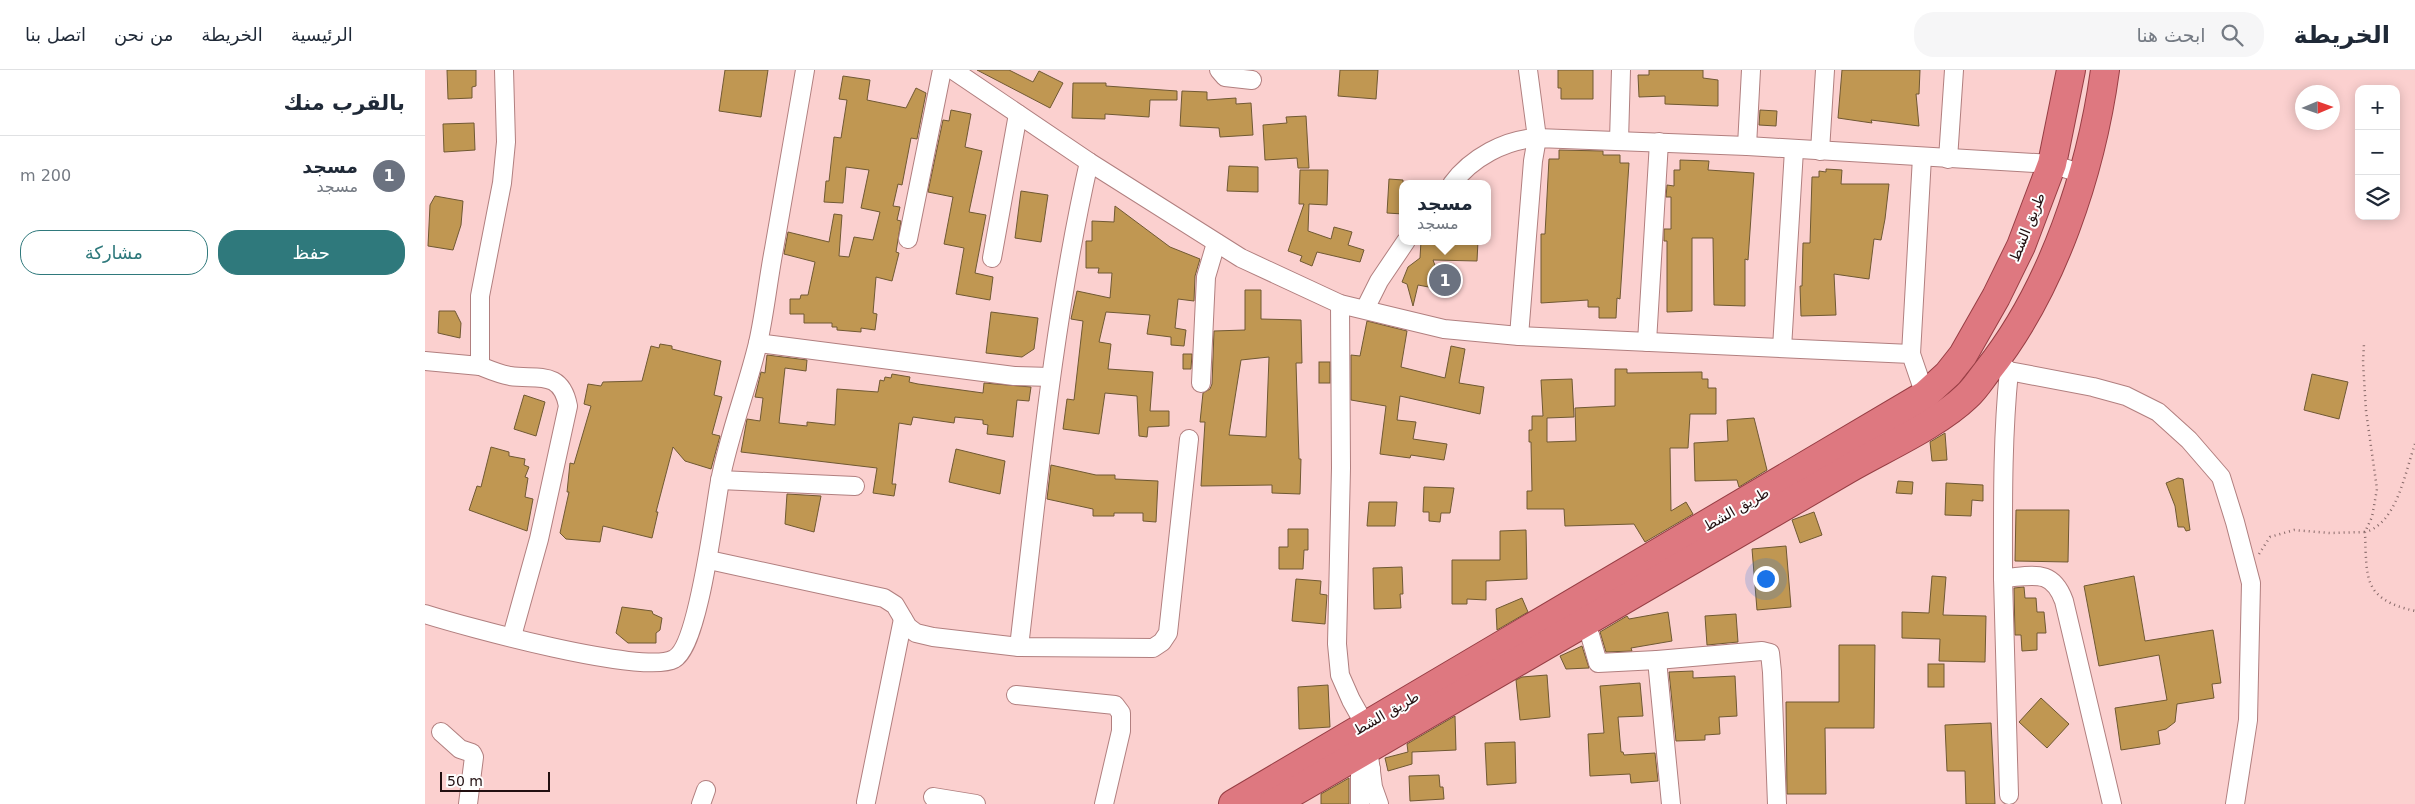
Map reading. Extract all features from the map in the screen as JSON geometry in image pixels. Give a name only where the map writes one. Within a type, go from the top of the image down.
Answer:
[{"type":"highway","name":"طريق الشط","points":[[1233,804],[1368,747],[1756,497],[1925,395],[1948,374],[1963,355],[1996,298],[2021,246],[2052,164],[2071,70]]},
{"type":"highway","name":"طريق الشط","points":[[1273,804],[1368,747],[1584,624],[1847,468],[1944,415],[1968,396],[2003,365],[2061,241],[2099,112],[2105,70]]},
{"type":"street","points":[[480,366],[480,296],[502,184],[506,142],[504,70]]},
{"type":"street","points":[[425,614],[453,623],[512,636],[561,650],[623,660],[656,662],[675,659],[685,645],[709,560],[720,480],[758,342],[805,70]]},
{"type":"street","points":[[908,240],[943,70]]},
{"type":"street","points":[[953,70],[1089,162],[1241,258],[1340,304],[1444,328],[1519,336],[1911,354]]},
{"type":"street","points":[[1219,70],[1225,77],[1252,80]]},
{"type":"street","points":[[1519,336],[1532,170],[1537,138],[1528,70]]},
{"type":"street","points":[[1619,141],[1621,70]]},
{"type":"street","points":[[1747,146],[1751,70]]},
{"type":"street","points":[[1820,151],[1825,70]]},
{"type":"street","points":[[1948,159],[1954,70]]},
{"type":"street","points":[[992,258],[1018,114]]},
{"type":"street","points":[[1456,180],[1477,160],[1493,150],[1525,139],[1537,138],[1747,146],[1922,158],[2052,164],[2082,174]]},
{"type":"street","points":[[1647,342],[1659,142]]},
{"type":"street","points":[[1782,348],[1794,150]]},
{"type":"street","points":[[1922,158],[1911,354],[1925,395]]},
{"type":"street","points":[[1019,647],[1051,377],[1076,220],[1089,162]]},
{"type":"street","points":[[1201,383],[1206,277],[1216,242]]},
{"type":"street","points":[[1365,309],[1379,281],[1403,245]]},
{"type":"street","points":[[1340,304],[1341,468],[1337,644],[1340,675],[1368,747],[1373,787],[1379,804]]},
{"type":"street","points":[[758,342],[1014,376],[1051,377]]},
{"type":"street","points":[[425,361],[480,366],[511,376],[542,377],[557,383],[565,394],[567,406],[539,539],[512,636]]},
{"type":"street","points":[[2009,795],[2003,578],[2003,365],[2093,386],[2126,396],[2159,412],[2189,440],[2221,477],[2251,583],[2248,720],[2235,804]]},
{"type":"street","points":[[709,560],[884,598],[895,606],[903,619],[916,633],[1019,647],[1153,648],[1162,642],[1168,633],[1189,439]]},
{"type":"street","points":[[720,480],[855,486]]},
{"type":"street","points":[[2003,578],[2043,576],[2059,588],[2064,601],[2112,804]]},
{"type":"street","points":[[866,802],[903,619]]},
{"type":"street","points":[[1584,624],[1590,635],[1598,663],[1762,651],[1770,653],[1773,672],[1777,804]]},
{"type":"street","points":[[1657,660],[1671,804]]},
{"type":"street","points":[[1016,695],[1115,705],[1121,713],[1121,731],[1104,804]]},
{"type":"street","points":[[441,732],[460,749],[472,753],[474,756],[468,804]]},
{"type":"street","points":[[1360,804],[1360,775],[1368,747]]},
{"type":"street","points":[[933,797],[976,804]]},
{"type":"path","points":[[2364,344],[2363,362],[2366,411],[2377,489],[2372,518],[2365,532],[2366,574],[2369,583],[2380,598],[2399,607],[2415,611]]},
{"type":"path","points":[[2246,564],[2261,552],[2271,537],[2294,530],[2330,533],[2375,530],[2390,516],[2415,444]]},
{"type":"building","points":[[447,70],[476,70],[476,86],[472,87],[472,98],[448,99]]},
{"type":"building","points":[[725,70],[768,70],[761,117],[719,111]]},
{"type":"building","points":[[977,70],[1009,70],[1033,82],[1039,71],[1063,83],[1050,108]]},
{"type":"building","points":[[1340,70],[1378,70],[1376,99],[1338,96]]},
{"type":"building","points":[[1558,70],[1593,70],[1593,99],[1561,99],[1561,88],[1558,88]]},
{"type":"building","points":[[1649,70],[1703,70],[1703,78],[1718,80],[1718,106],[1665,104],[1665,96],[1639,97],[1638,75],[1649,75]]},
{"type":"building","points":[[1842,70],[1920,70],[1919,94],[1916,94],[1919,126],[1871,120],[1872,123],[1838,118]]},
{"type":"building","points":[[843,76],[870,80],[867,100],[906,108],[916,88],[926,93],[917,139],[911,138],[902,185],[898,184],[893,206],[900,207],[897,220],[901,221],[896,252],[899,253],[892,281],[876,277],[873,313],[877,314],[875,330],[861,328],[861,332],[837,330],[837,327],[832,327],[832,323],[804,323],[804,314],[790,314],[790,299],[800,299],[801,295],[808,295],[815,262],[784,254],[788,232],[829,242],[834,214],[842,215],[839,256],[849,257],[854,237],[873,240],[880,212],[861,208],[869,170],[846,167],[843,203],[824,202],[826,181],[829,181],[834,137],[841,138],[847,100],[839,99]]},
{"type":"building","points":[[1073,83],[1106,83],[1106,86],[1177,91],[1177,100],[1150,100],[1149,117],[1105,114],[1105,119],[1072,118]]},
{"type":"building","points":[[1182,91],[1207,92],[1207,100],[1236,98],[1236,104],[1251,103],[1253,135],[1220,137],[1219,128],[1180,126]]},
{"type":"building","points":[[951,110],[971,114],[965,147],[982,151],[969,212],[986,215],[975,273],[993,277],[990,300],[956,294],[964,248],[944,244],[953,197],[928,192],[943,120],[949,121]]},
{"type":"building","points":[[1760,110],[1777,111],[1776,126],[1759,125]]},
{"type":"building","points":[[1306,116],[1309,168],[1298,168],[1297,158],[1265,160],[1263,125],[1287,123],[1286,117]]},
{"type":"building","points":[[474,123],[475,150],[444,152],[443,124]]},
{"type":"building","points":[[1559,150],[1603,151],[1603,155],[1620,155],[1620,163],[1629,163],[1620,299],[1617,298],[1616,318],[1599,318],[1599,307],[1588,307],[1588,300],[1541,303],[1541,234],[1545,234],[1549,159],[1559,159]]},
{"type":"building","points":[[1680,160],[1709,161],[1708,170],[1754,173],[1748,260],[1745,259],[1745,306],[1714,305],[1713,238],[1692,238],[1692,311],[1667,312],[1667,241],[1664,241],[1664,229],[1671,229],[1671,197],[1666,197],[1667,185],[1674,186],[1674,170],[1680,170]]},
{"type":"building","points":[[1229,166],[1258,167],[1258,192],[1227,191]]},
{"type":"building","points":[[1826,169],[1842,170],[1841,184],[1889,184],[1885,219],[1881,240],[1874,239],[1869,279],[1834,274],[1836,315],[1801,316],[1800,286],[1802,286],[1803,243],[1810,243],[1812,177],[1819,177],[1819,171],[1826,172]]},
{"type":"building","points":[[1300,170],[1328,170],[1327,205],[1309,204],[1308,231],[1331,239],[1334,227],[1352,232],[1348,245],[1364,250],[1360,262],[1317,252],[1312,266],[1300,261],[1302,256],[1288,251],[1304,204],[1299,204]]},
{"type":"building","points":[[1389,179],[1403,180],[1399,180],[1399,214],[1387,213]]},
{"type":"building","points":[[1021,191],[1048,195],[1041,242],[1015,238]]},
{"type":"building","points":[[435,196],[463,201],[461,225],[453,250],[428,246],[430,205]]},
{"type":"building","points":[[1115,206],[1170,247],[1200,259],[1195,276],[1194,301],[1178,299],[1175,328],[1186,330],[1184,346],[1171,345],[1171,337],[1147,334],[1150,315],[1106,312],[1099,342],[1111,344],[1108,369],[1153,372],[1150,411],[1169,411],[1169,426],[1148,427],[1147,437],[1139,436],[1137,396],[1105,393],[1099,434],[1063,429],[1067,399],[1074,400],[1083,321],[1071,319],[1077,291],[1110,298],[1112,273],[1098,273],[1099,268],[1086,268],[1086,241],[1092,241],[1092,221],[1114,222]]},
{"type":"building","points":[[1421,245],[1478,245],[1477,261],[1433,260],[1440,283],[1434,288],[1418,285],[1413,306],[1407,284],[1402,282],[1408,267],[1420,258]]},
{"type":"building","points":[[1245,290],[1261,290],[1261,319],[1301,320],[1302,363],[1296,363],[1299,459],[1301,459],[1300,494],[1272,493],[1272,485],[1201,486],[1205,422],[1200,422],[1203,393],[1210,389],[1212,384],[1214,331],[1245,330]],"holes":[[[1269,357],[1266,437],[1229,435],[1241,360]]]},
{"type":"building","points":[[439,311],[455,311],[461,323],[460,338],[438,333]]},
{"type":"building","points":[[991,312],[1038,318],[1034,349],[1022,357],[986,353]]},
{"type":"building","points":[[1367,321],[1407,331],[1401,367],[1445,378],[1451,346],[1465,349],[1459,383],[1484,387],[1480,414],[1400,396],[1397,420],[1416,422],[1413,439],[1447,444],[1444,460],[1411,455],[1410,458],[1380,454],[1386,406],[1351,400],[1351,355],[1360,356]]},
{"type":"building","points":[[660,344],[672,346],[672,349],[721,361],[714,395],[722,397],[712,434],[720,436],[711,469],[685,461],[673,447],[656,512],[658,512],[652,538],[603,526],[600,542],[566,539],[560,533],[569,492],[567,492],[570,463],[574,464],[591,406],[584,404],[588,384],[601,386],[603,382],[642,381],[651,346],[659,348]]},
{"type":"building","points":[[1183,354],[1192,354],[1191,369],[1183,369]]},
{"type":"building","points":[[767,355],[807,360],[806,371],[785,368],[779,423],[807,426],[807,422],[835,425],[837,389],[878,392],[880,380],[884,381],[885,377],[891,378],[892,374],[910,377],[909,382],[918,384],[983,393],[984,383],[1031,387],[1029,401],[1017,400],[1013,437],[987,434],[988,425],[983,424],[983,420],[955,417],[954,423],[913,417],[911,425],[899,423],[892,484],[896,484],[894,496],[873,493],[877,468],[741,452],[747,419],[760,421],[763,398],[755,397],[761,372],[765,373]]},
{"type":"building","points":[[1319,362],[1330,362],[1330,383],[1319,383]]},
{"type":"building","points":[[1615,369],[1627,369],[1627,373],[1702,372],[1702,379],[1708,379],[1708,388],[1716,388],[1716,414],[1690,414],[1688,448],[1670,448],[1671,511],[1686,502],[1693,514],[1645,542],[1634,524],[1565,526],[1564,509],[1527,509],[1527,491],[1532,491],[1529,430],[1532,430],[1532,416],[1543,416],[1541,380],[1572,379],[1574,417],[1547,418],[1547,442],[1576,441],[1575,408],[1615,406]]},
{"type":"building","points":[[2312,374],[2348,382],[2339,419],[2304,410]]},
{"type":"building","points":[[524,395],[545,402],[536,436],[514,429]]},
{"type":"building","points":[[1754,418],[1767,470],[1739,487],[1737,480],[1695,481],[1694,443],[1728,441],[1727,420]]},
{"type":"building","points":[[1945,433],[1947,460],[1932,461],[1930,442]]},
{"type":"building","points":[[491,447],[509,452],[509,456],[525,459],[524,465],[529,467],[525,477],[528,478],[525,497],[533,499],[527,531],[469,510],[477,486],[481,487]]},
{"type":"building","points":[[956,449],[1005,461],[1000,494],[949,482]]},
{"type":"building","points":[[1051,465],[1096,475],[1115,475],[1115,479],[1158,481],[1156,522],[1143,521],[1143,513],[1114,513],[1114,516],[1093,516],[1093,509],[1047,499]]},
{"type":"building","points":[[2178,478],[2183,479],[2190,530],[2186,531],[2184,527],[2178,527],[2175,506],[2166,483]]},
{"type":"building","points":[[1898,481],[1913,482],[1912,494],[1896,493]]},
{"type":"building","points":[[1946,483],[1983,485],[1983,501],[1972,500],[1971,516],[1945,515]]},
{"type":"building","points":[[1424,487],[1454,488],[1450,513],[1441,513],[1440,522],[1429,521],[1429,512],[1423,512]]},
{"type":"building","points":[[787,494],[821,496],[814,532],[785,524]]},
{"type":"building","points":[[1369,502],[1397,502],[1395,526],[1367,526]]},
{"type":"building","points":[[2016,510],[2069,510],[2068,562],[2015,561]]},
{"type":"building","points":[[1814,512],[1822,535],[1800,543],[1792,520]]},
{"type":"building","points":[[1288,529],[1308,529],[1308,550],[1304,550],[1303,569],[1279,569],[1279,547],[1288,547]]},
{"type":"building","points":[[1526,530],[1527,579],[1486,581],[1486,600],[1467,599],[1467,604],[1452,604],[1452,560],[1500,560],[1500,531]]},
{"type":"building","points":[[1786,546],[1791,607],[1757,610],[1752,549]]},
{"type":"building","points":[[1402,567],[1403,594],[1400,594],[1401,608],[1374,609],[1373,568]]},
{"type":"building","points":[[1932,576],[1946,577],[1943,615],[1986,616],[1985,662],[1939,661],[1940,639],[1902,638],[1902,612],[1929,613]]},
{"type":"building","points":[[2134,576],[2145,641],[2213,630],[2221,683],[2212,684],[2214,698],[2177,704],[2175,722],[2166,729],[2158,731],[2160,744],[2121,750],[2115,708],[2167,700],[2159,655],[2099,666],[2084,586]]},
{"type":"building","points":[[1296,579],[1321,581],[1320,594],[1327,595],[1325,624],[1292,621]]},
{"type":"building","points":[[2024,587],[2025,598],[2036,598],[2037,612],[2044,612],[2046,633],[2037,633],[2037,650],[2022,651],[2021,635],[2015,635],[2014,588]]},
{"type":"building","points":[[1522,598],[1528,612],[1497,630],[1496,609]]},
{"type":"building","points":[[622,607],[652,611],[653,614],[662,618],[660,630],[656,633],[656,643],[628,643],[616,633]]},
{"type":"building","points":[[1668,612],[1672,641],[1631,648],[1632,651],[1606,652],[1600,632],[1627,616],[1629,619]]},
{"type":"building","points":[[1736,614],[1738,642],[1707,645],[1705,616]]},
{"type":"building","points":[[1839,645],[1875,645],[1874,728],[1825,728],[1826,794],[1787,794],[1786,702],[1839,702]]},
{"type":"building","points":[[1582,646],[1589,668],[1566,669],[1560,656]]},
{"type":"building","points":[[1928,664],[1944,664],[1944,687],[1928,687]]},
{"type":"building","points":[[1693,671],[1693,678],[1735,676],[1737,716],[1719,717],[1720,734],[1705,735],[1705,740],[1676,741],[1669,672]]},
{"type":"building","points":[[1547,675],[1550,717],[1520,720],[1516,680],[1522,677]]},
{"type":"building","points":[[1640,683],[1643,716],[1618,717],[1621,752],[1624,755],[1655,753],[1658,781],[1631,783],[1630,774],[1590,776],[1588,734],[1604,733],[1600,686]]},
{"type":"building","points":[[1328,685],[1330,727],[1299,729],[1298,687]]},
{"type":"building","points":[[2041,698],[2069,724],[2047,748],[2019,722]]},
{"type":"building","points":[[1455,716],[1456,750],[1412,752],[1412,764],[1388,771],[1385,758],[1408,752],[1407,744]]},
{"type":"building","points":[[1991,723],[1995,804],[1966,804],[1965,771],[1947,771],[1945,725]]},
{"type":"building","points":[[1515,742],[1516,783],[1487,785],[1485,743]]},
{"type":"building","points":[[1439,775],[1444,799],[1410,801],[1409,776]]},
{"type":"building","points":[[1349,778],[1349,804],[1321,804],[1321,794]]},
{"type":"place","name":"مسجد","points":[[1445,280]]}]
